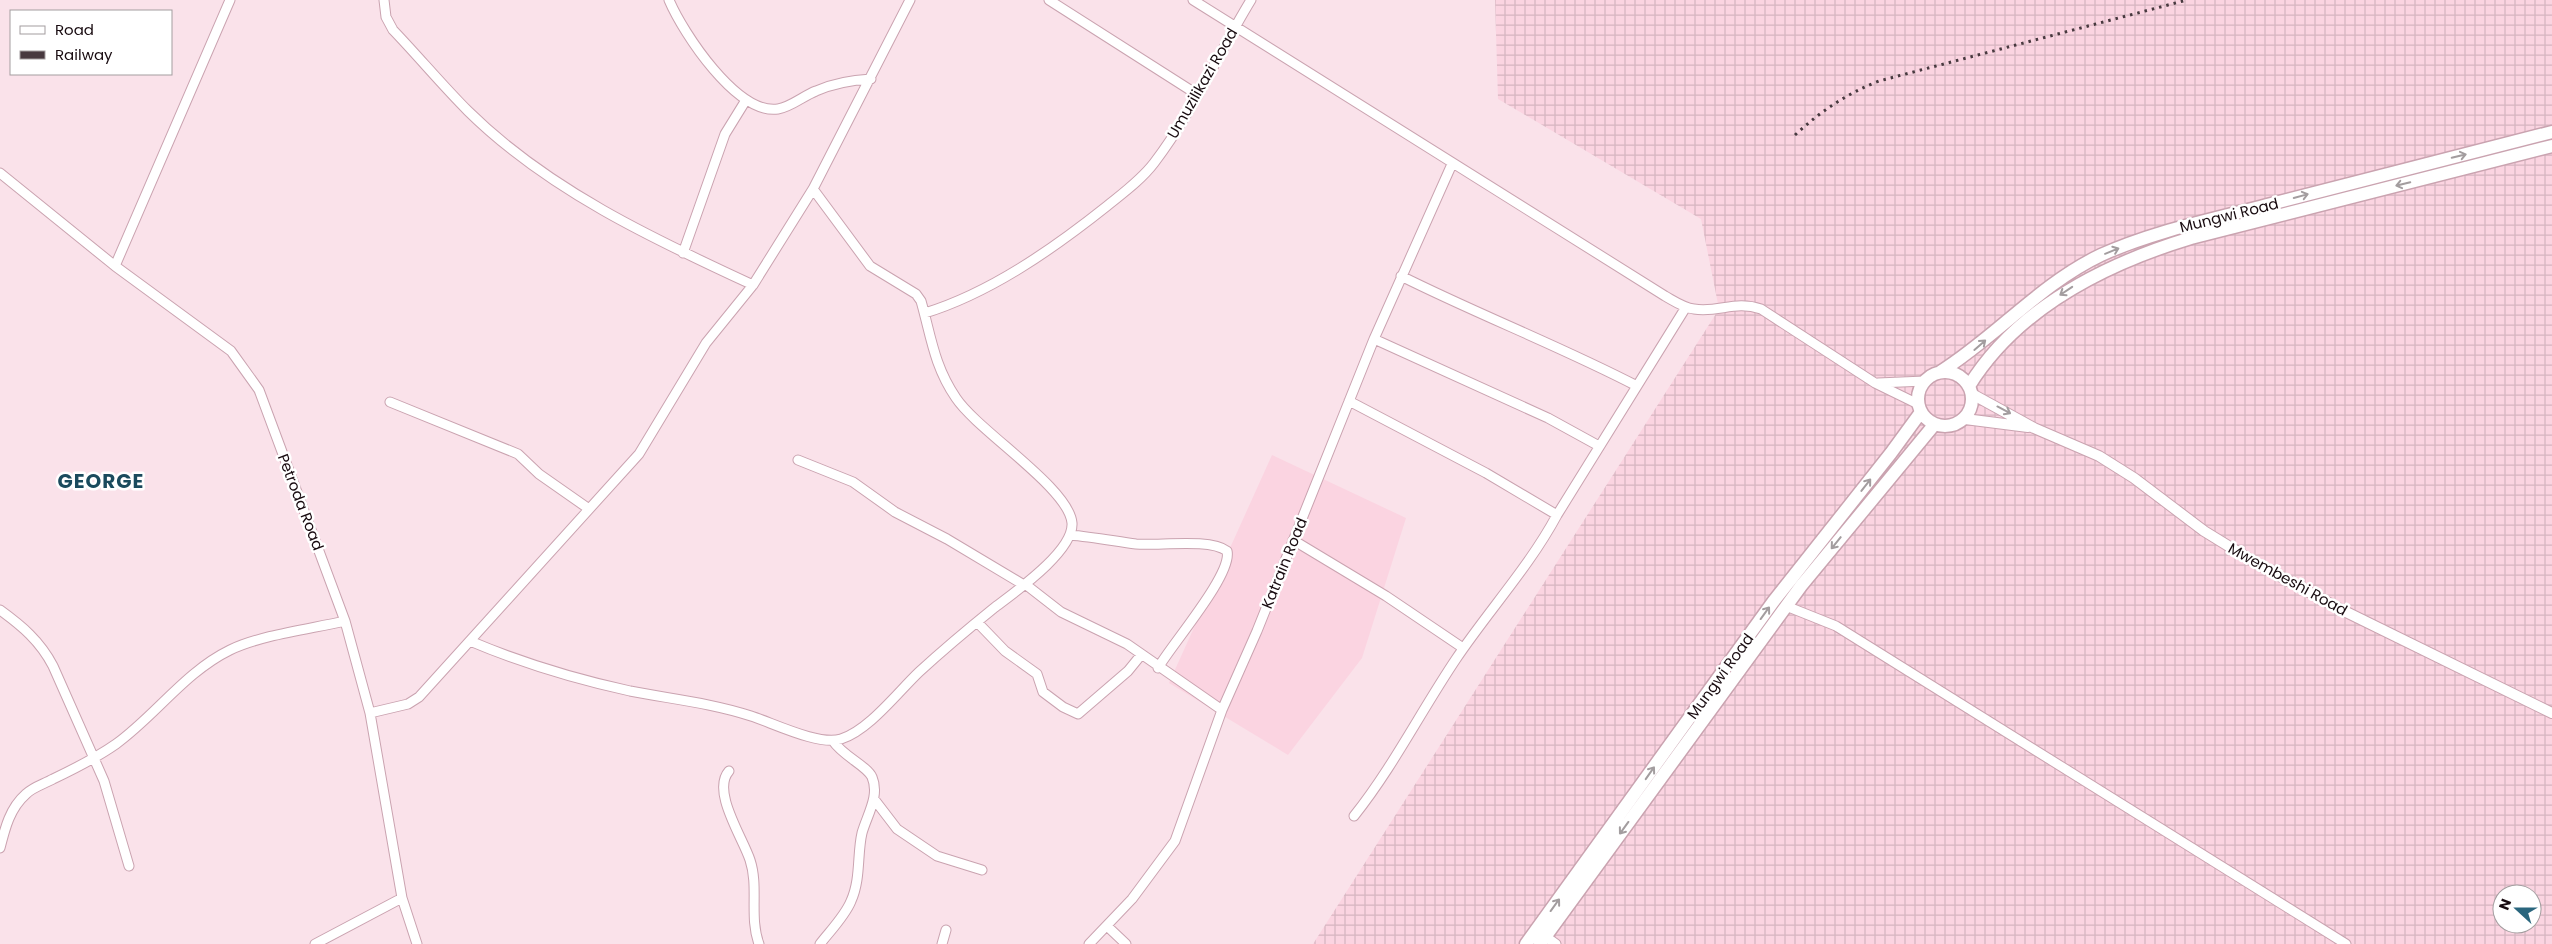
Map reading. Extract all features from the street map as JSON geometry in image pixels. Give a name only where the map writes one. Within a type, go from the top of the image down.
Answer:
[{"type":"main road","name":"Mungwi Road","points":[[1970,390],[1984,362],[2010,336],[2068,289],[2092,275],[2168,245],[2552,132]]},
{"type":"main road","name":"Mungwi Road","points":[[1940,372],[1974,350],[2048,287],[2100,256],[2197,222],[2552,146]]},
{"type":"main road","points":[[1940,372],[1953,373],[1970,390],[1971,408],[1964,419],[1950,426],[1934,425],[1919,408],[1920,388],[1925,381],[1940,372]]},
{"type":"main road","name":"Mungwi Road","points":[[1540,937],[1773,602],[1919,408]]},
{"type":"main road","name":"Mungwi Road","points":[[1526,944],[1540,937],[1786,606],[1878,490],[1934,425]]},
{"type":"street","points":[[115,266],[230,0]]},
{"type":"street","points":[[384,0],[386,17],[393,30],[468,111],[554,180],[682,253],[753,285]]},
{"type":"street","points":[[669,0],[695,45],[734,92],[760,106],[778,109],[826,87],[849,80],[872,79]]},
{"type":"street","points":[[370,713],[408,704],[419,697],[639,454],[706,343],[753,285],[814,189],[872,79],[910,0]]},
{"type":"street","points":[[1048,0],[1198,94]]},
{"type":"street","points":[[1193,0],[1452,164],[1686,307],[1706,310],[1740,304],[1762,309],[1875,383],[1919,408]]},
{"type":"street","name":"Umuzilikazi Road","points":[[925,313],[949,306],[978,293],[1045,252],[1078,230],[1128,189],[1153,165],[1182,123],[1234,27],[1251,0]]},
{"type":"street","points":[[682,253],[725,134],[746,100]]},
{"type":"street","name":"Katrain Road","points":[[1089,944],[1107,926],[1156,868],[1175,841],[1222,710],[1257,630],[1374,339],[1452,164]]},
{"type":"street","name":"Petroda Road","points":[[0,173],[115,266],[231,351],[251,376],[266,408],[345,621],[370,713],[402,898],[417,944]]},
{"type":"street","points":[[814,189],[870,266],[916,294],[921,301],[934,357],[955,397],[967,413],[1035,472],[1060,500],[1071,518],[1070,535],[1067,543],[1024,584],[920,671],[858,731],[833,741]]},
{"type":"street","points":[[1401,276],[1451,301],[1580,356],[1637,386]]},
{"type":"street","points":[[1354,816],[1372,793],[1463,648],[1527,564],[1686,307]]},
{"type":"street","points":[[1374,339],[1548,418],[1599,446]]},
{"type":"street","points":[[1875,383],[1925,381]]},
{"type":"street","points":[[1970,390],[2034,428]]},
{"type":"street","points":[[1350,401],[1478,468],[1557,515]]},
{"type":"street","points":[[390,402],[518,454],[538,474],[590,509]]},
{"type":"street","points":[[1964,419],[2034,428]]},
{"type":"street","name":"Mwembeshi Road","points":[[2034,428],[2099,456],[2134,478],[2204,531],[2256,563],[2338,608],[2552,713]]},
{"type":"street","points":[[798,460],[852,482],[895,512],[947,539],[1024,584],[1061,612],[1116,639],[1222,710]]},
{"type":"street","points":[[1070,535],[1136,544],[1167,543],[1216,546],[1227,551],[1224,567],[1203,606],[1169,650],[1158,668]]},
{"type":"street","points":[[1293,540],[1386,596],[1463,648]]},
{"type":"street","points":[[1786,606],[1836,626],[2346,944]]},
{"type":"street","points":[[0,610],[33,636],[45,650],[104,781],[129,866]]},
{"type":"street","points":[[0,848],[5,826],[14,807],[27,792],[93,759],[116,744],[144,722],[189,677],[215,658],[250,643],[345,621]]},
{"type":"street","points":[[977,622],[1005,651],[1038,674],[1043,692],[1072,713],[1078,714],[1083,711],[1128,671],[1141,655]]},
{"type":"street","points":[[470,641],[505,656],[553,672],[632,691],[694,701],[833,741],[845,756],[871,775],[875,790],[874,799],[862,833],[852,900],[820,944]]},
{"type":"street","points":[[729,771],[723,780],[723,794],[752,869],[754,928],[759,944]]},
{"type":"street","points":[[874,799],[900,832],[943,859],[982,870]]},
{"type":"street","points":[[315,944],[402,898]]},
{"type":"street","points":[[1107,926],[1126,944]]},
{"type":"street","points":[[942,944],[946,930]]},
{"type":"street","points":[[1540,937],[1556,944]]},
{"type":"shaded area","points":[[1495,0],[2552,0],[2552,944],[1313,944],[1719,309],[1701,219],[1498,99]]},
{"type":"shaded area","points":[[1272,455],[1406,518],[1362,658],[1288,755],[1169,683]]},
{"type":"railway","points":[[1795,135],[1834,104],[1879,81],[2187,0]]},
{"type":"district","name":"GEORGE","points":[[101,481]]}]
